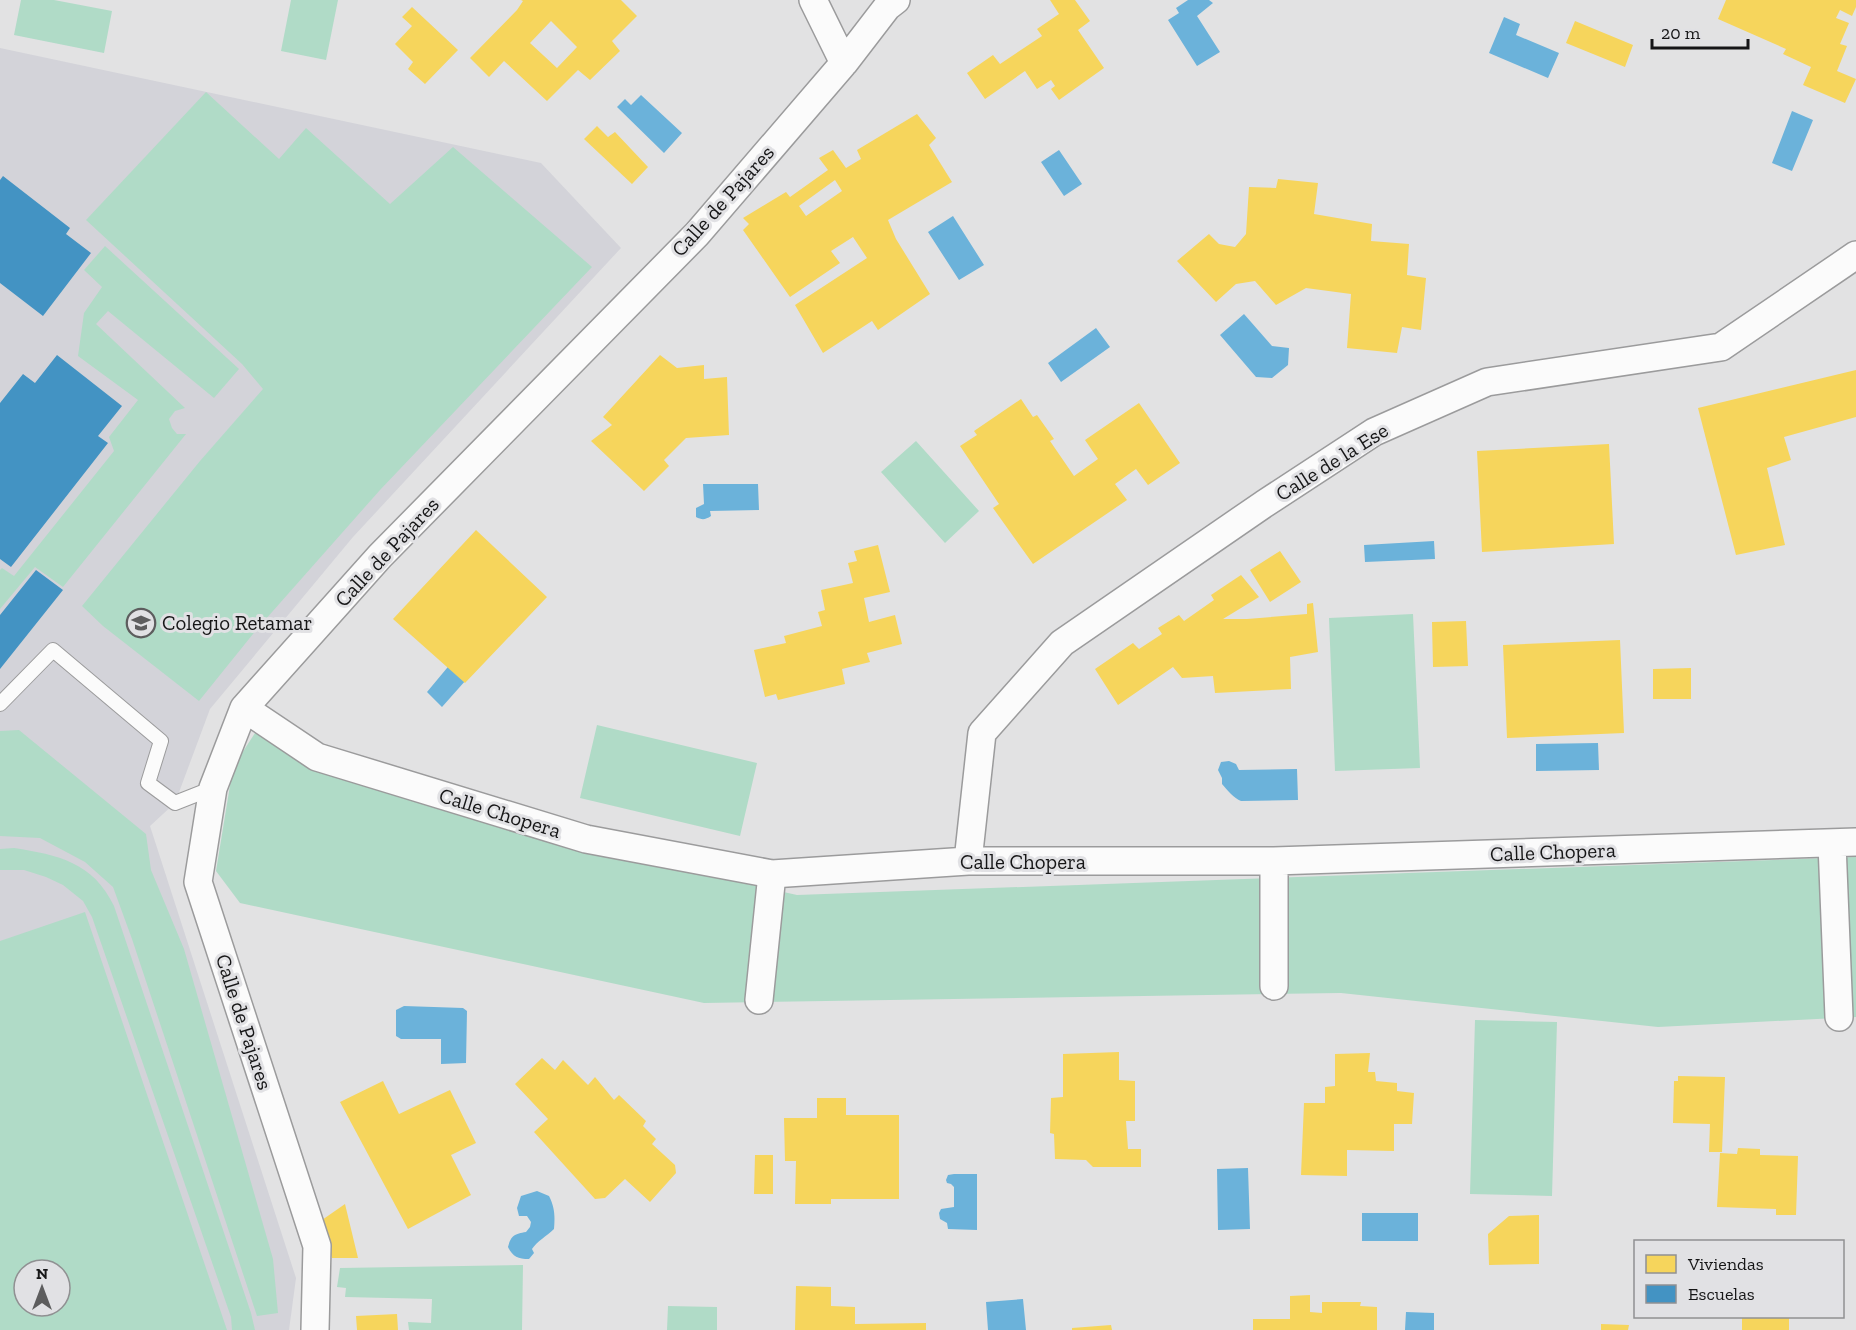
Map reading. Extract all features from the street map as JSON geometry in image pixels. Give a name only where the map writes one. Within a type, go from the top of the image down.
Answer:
[{"type":"street","points":[[813,0],[844,63]]},
{"type":"street","name":"Calle de Pajares","points":[[315,1330],[317,1246],[198,882],[213,788],[244,708],[380,556],[697,234],[844,63],[882,2]]},
{"type":"street","name":"Calle de la Ese","points":[[968,861],[982,733],[1062,642],[1264,504],[1374,432],[1487,382],[1721,347],[1856,255]]},
{"type":"street","name":"Calle Chopera","points":[[244,708],[317,757],[586,839],[772,874],[968,861],[1274,861],[1844,843],[1839,1017]]},
{"type":"street","points":[[1274,861],[1274,986]]},
{"type":"street","points":[[759,1000],[772,874]]},
{"type":"lane","points":[[0,704],[52,650],[161,741],[148,783],[176,803],[213,788]]},
{"type":"shaded area","name":"Colegio Retamar","points":[[0,48],[541,163],[621,248],[353,537],[210,709],[175,803],[150,826],[296,1278],[289,1330],[0,1330]]},
{"type":"green space","points":[[21,0],[54,0],[112,11],[104,53],[14,35]]},
{"type":"green space","points":[[291,0],[338,0],[326,60],[281,51]]},
{"type":"green space","points":[[206,92],[279,159],[306,128],[390,204],[453,147],[592,267],[380,490],[257,629],[199,701],[103,626],[82,606],[200,461],[263,389],[242,364],[86,220]]},
{"type":"green space","points":[[105,246],[239,369],[214,398],[108,311],[96,324],[185,408],[175,411],[169,419],[177,434],[186,434],[63,587],[35,567],[0,609],[0,570],[2,568],[14,576],[114,451],[109,437],[138,400],[78,356],[84,313],[102,287],[84,270]]},
{"type":"green space","points":[[916,441],[979,511],[945,543],[881,472]]},
{"type":"green space","points":[[1413,614],[1420,768],[1335,771],[1329,618]]},
{"type":"green space","points":[[597,725],[757,763],[740,836],[580,798]]},
{"type":"green space","points":[[19,730],[146,834],[151,870],[184,949],[273,1259],[278,1313],[257,1316],[113,887],[85,862],[40,838],[0,836],[0,731]]},
{"type":"green space","points":[[255,733],[321,767],[568,844],[797,895],[1856,857],[1856,1017],[1658,1027],[1341,993],[704,1003],[240,903],[216,871],[233,767]]},
{"type":"green space","points":[[14,848],[45,854],[73,863],[96,879],[114,906],[255,1330],[232,1330],[231,1317],[92,917],[83,901],[63,885],[24,870],[0,870],[0,849]]},
{"type":"green space","points":[[85,912],[227,1330],[0,1330],[0,941]]},
{"type":"green space","points":[[1475,1020],[1557,1022],[1552,1196],[1470,1194]]},
{"type":"green space","points":[[523,1265],[522,1330],[409,1330],[408,1322],[431,1323],[432,1299],[345,1297],[346,1288],[337,1287],[340,1268]]},
{"type":"green space","points":[[668,1306],[717,1307],[717,1330],[667,1330]]},
{"type":"water","points":[[1188,0],[1209,0],[1213,3],[1197,16],[1220,52],[1197,66],[1168,20],[1179,13],[1176,8]]},
{"type":"water","points":[[1504,17],[1520,24],[1516,35],[1559,53],[1548,78],[1489,53]]},
{"type":"water","points":[[641,95],[682,133],[664,153],[617,107],[625,99],[631,105]]},
{"type":"water","points":[[1792,111],[1813,120],[1792,171],[1772,163]]},
{"type":"water","points":[[1059,150],[1082,184],[1064,196],[1041,162]]},
{"type":"water","points":[[953,216],[984,265],[959,280],[928,232]]},
{"type":"water","points":[[1244,314],[1272,346],[1289,348],[1288,365],[1272,378],[1256,377],[1220,335]]},
{"type":"water","points":[[1096,328],[1110,347],[1061,382],[1048,363]]},
{"type":"water","points":[[703,484],[758,484],[759,510],[710,511],[711,516],[707,518],[696,517],[696,508],[704,504]]},
{"type":"water","points":[[1434,541],[1435,559],[1365,562],[1364,545]]},
{"type":"water","points":[[457,656],[474,671],[442,707],[427,692]]},
{"type":"water","points":[[1598,743],[1599,770],[1536,771],[1536,744]]},
{"type":"water","points":[[1229,761],[1236,764],[1239,770],[1297,769],[1298,800],[1238,800],[1222,784],[1218,770],[1221,762]]},
{"type":"water","points":[[404,1006],[463,1008],[467,1011],[466,1063],[441,1064],[441,1039],[401,1039],[396,1036],[396,1010]]},
{"type":"water","points":[[1248,1168],[1250,1229],[1218,1230],[1217,1169]]},
{"type":"water","points":[[977,1174],[977,1230],[948,1229],[947,1223],[940,1219],[941,1209],[954,1207],[954,1187],[946,1180],[948,1175]]},
{"type":"water","points":[[537,1191],[549,1196],[551,1200],[554,1229],[534,1246],[532,1249],[534,1253],[529,1259],[519,1258],[508,1247],[509,1243],[514,1236],[526,1232],[531,1222],[527,1216],[519,1216],[517,1208],[521,1196]]},
{"type":"water","points":[[1362,1213],[1418,1213],[1418,1241],[1362,1241]]},
{"type":"water","points":[[1023,1299],[1026,1330],[988,1330],[986,1302]]},
{"type":"water","points":[[1406,1312],[1434,1313],[1434,1330],[1405,1330]]},
{"type":"building: Viviendas","points":[[521,0],[621,0],[637,16],[612,41],[620,51],[590,80],[578,70],[547,101],[504,61],[489,77],[470,58],[523,1]],"holes":[[[551,21],[577,47],[557,68],[530,43]]]},
{"type":"building: Viviendas","points":[[1050,0],[1075,0],[1090,21],[1078,30],[1104,68],[1059,100],[1051,89],[1055,86],[1051,80],[1037,89],[1025,71],[985,99],[967,73],[993,55],[1000,64],[1042,36],[1037,29],[1059,14]]},
{"type":"building: Viviendas","points":[[1726,0],[1856,0],[1852,16],[1840,10],[1836,18],[1849,23],[1840,44],[1847,46],[1837,71],[1856,79],[1845,103],[1803,85],[1811,67],[1783,54],[1786,49],[1718,19]]},
{"type":"building: Viviendas","points":[[412,7],[458,50],[425,84],[408,69],[413,62],[395,44],[412,26],[402,17]]},
{"type":"building: Viviendas","points":[[1575,21],[1633,45],[1625,67],[1566,43]]},
{"type":"building: Viviendas","points":[[917,114],[936,138],[929,145],[952,182],[888,220],[896,239],[930,294],[878,330],[872,321],[823,353],[795,305],[867,258],[853,237],[831,251],[840,263],[790,297],[743,230],[749,224],[743,218],[786,192],[790,197],[828,170],[819,158],[833,150],[846,168],[861,159],[857,150]],"holes":[[[835,180],[842,191],[806,216],[799,206]]]},
{"type":"building: Viviendas","points":[[597,126],[608,137],[615,132],[648,167],[632,184],[584,139]]},
{"type":"building: Viviendas","points":[[1278,179],[1318,183],[1314,214],[1372,224],[1371,241],[1409,244],[1407,275],[1426,278],[1421,330],[1402,327],[1397,353],[1347,348],[1351,294],[1306,288],[1276,305],[1255,281],[1236,284],[1216,302],[1177,261],[1209,234],[1219,244],[1235,247],[1246,234],[1249,187],[1276,188]]},
{"type":"building: Viviendas","points":[[660,355],[677,368],[704,365],[704,379],[727,377],[729,435],[686,438],[664,460],[669,466],[644,491],[591,441],[612,425],[603,417]]},
{"type":"building: Viviendas","points":[[1856,370],[1856,417],[1784,437],[1791,460],[1767,468],[1785,545],[1736,555],[1698,408]]},
{"type":"building: Viviendas","points":[[1021,399],[1033,417],[1037,415],[1054,439],[1050,441],[1074,476],[1098,459],[1085,440],[1139,403],[1180,463],[1148,485],[1136,469],[1115,484],[1127,500],[1033,564],[993,508],[999,504],[960,446],[977,435],[974,431]]},
{"type":"building: Viviendas","points":[[1609,444],[1614,544],[1482,552],[1477,451]]},
{"type":"building: Viviendas","points":[[476,530],[547,597],[465,683],[393,619]]},
{"type":"building: Viviendas","points":[[878,545],[890,592],[864,598],[869,622],[895,615],[902,644],[867,653],[870,662],[842,669],[845,684],[778,700],[776,694],[765,697],[754,650],[786,643],[784,636],[822,626],[818,612],[825,610],[821,590],[853,583],[848,563],[857,561],[854,551]]},
{"type":"building: Viviendas","points":[[1280,551],[1301,582],[1270,602],[1250,570]]},
{"type":"building: Viviendas","points":[[1241,575],[1259,597],[1223,619],[1307,614],[1307,604],[1313,603],[1318,652],[1290,657],[1291,689],[1215,693],[1213,676],[1182,678],[1173,667],[1118,705],[1095,669],[1133,643],[1139,649],[1162,634],[1158,628],[1179,615],[1184,621],[1214,600],[1211,595]]},
{"type":"building: Viviendas","points":[[1466,621],[1468,666],[1433,667],[1432,622]]},
{"type":"building: Viviendas","points":[[1620,640],[1624,733],[1507,738],[1503,645]]},
{"type":"building: Viviendas","points":[[1691,668],[1691,699],[1653,699],[1653,669]]},
{"type":"building: Viviendas","points":[[1119,1052],[1119,1080],[1135,1081],[1135,1121],[1126,1121],[1128,1149],[1141,1149],[1141,1167],[1093,1167],[1086,1160],[1055,1159],[1054,1134],[1050,1133],[1051,1098],[1063,1097],[1063,1054]]},
{"type":"building: Viviendas","points":[[1370,1053],[1368,1072],[1375,1072],[1376,1081],[1397,1083],[1397,1091],[1414,1093],[1412,1124],[1394,1124],[1394,1151],[1347,1150],[1347,1176],[1301,1175],[1304,1103],[1325,1103],[1325,1087],[1335,1086],[1335,1054]]},
{"type":"building: Viviendas","points":[[542,1058],[555,1070],[563,1060],[588,1085],[595,1077],[614,1100],[619,1095],[646,1121],[643,1126],[656,1139],[652,1144],[675,1165],[676,1173],[650,1202],[625,1179],[605,1198],[595,1199],[534,1132],[548,1119],[515,1084]]},
{"type":"building: Viviendas","points":[[1678,1076],[1725,1077],[1722,1152],[1709,1152],[1710,1124],[1673,1123],[1674,1081],[1678,1081]]},
{"type":"building: Viviendas","points":[[383,1081],[399,1114],[450,1090],[476,1143],[451,1155],[471,1195],[408,1229],[340,1102]]},
{"type":"building: Viviendas","points":[[817,1098],[846,1098],[846,1115],[899,1115],[899,1199],[831,1199],[831,1204],[795,1204],[796,1161],[785,1161],[784,1118],[817,1118]]},
{"type":"building: Viviendas","points":[[1738,1148],[1760,1149],[1760,1155],[1798,1156],[1796,1215],[1776,1215],[1776,1209],[1717,1207],[1720,1153],[1737,1154]]},
{"type":"building: Viviendas","points":[[755,1155],[773,1155],[773,1194],[754,1194]]},
{"type":"building: Viviendas","points":[[345,1204],[358,1258],[332,1258],[322,1220]]},
{"type":"building: Viviendas","points":[[1539,1215],[1539,1264],[1489,1265],[1488,1234],[1509,1216]]},
{"type":"building: Viviendas","points":[[796,1286],[831,1287],[831,1306],[855,1307],[855,1324],[926,1323],[926,1330],[795,1330]]},
{"type":"building: Viviendas","points":[[1310,1295],[1310,1312],[1322,1313],[1322,1302],[1361,1302],[1360,1306],[1377,1307],[1377,1330],[1253,1330],[1253,1319],[1290,1319],[1290,1296]]},
{"type":"building: Viviendas","points":[[397,1314],[398,1330],[357,1330],[356,1316]]},
{"type":"building: Viviendas","points":[[1742,1318],[1789,1318],[1789,1330],[1742,1330]]},
{"type":"building: Viviendas","points":[[1601,1324],[1629,1325],[1628,1330],[1601,1330]]},
{"type":"building: Viviendas","points":[[1111,1325],[1112,1330],[1072,1330],[1072,1328]]},
{"type":"building: Escuelas","points":[[3,176],[70,228],[66,234],[91,253],[43,316],[0,283],[0,180]]},
{"type":"building: Escuelas","points":[[57,355],[122,406],[98,436],[108,443],[11,567],[0,559],[0,403],[23,374],[35,383]]},
{"type":"building: Escuelas","points":[[36,570],[63,590],[0,669],[0,615]]},
{"type":"place","name":"Colegio Retamar","points":[[141,623]]}]
